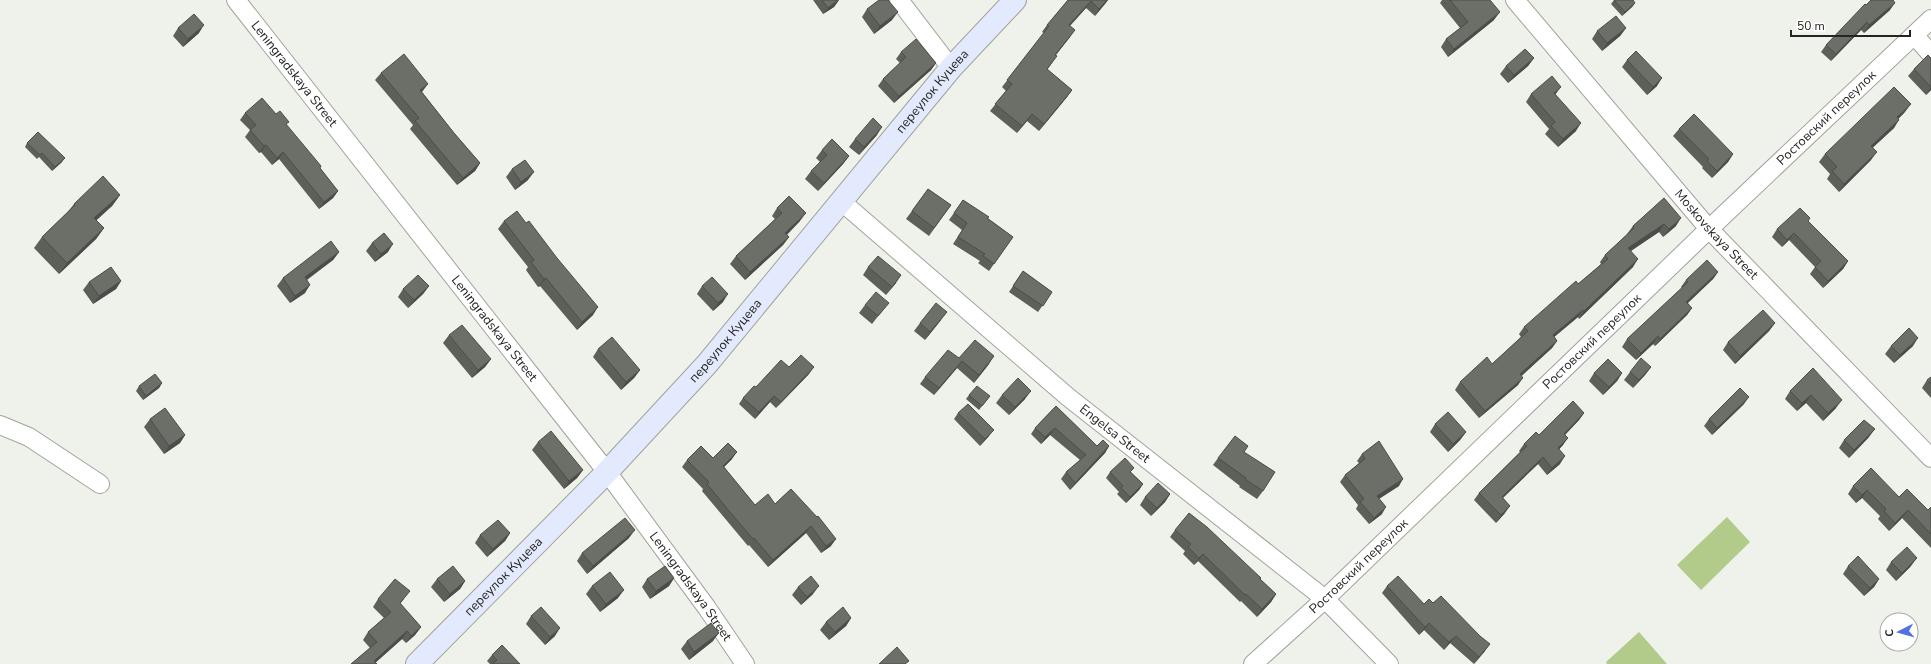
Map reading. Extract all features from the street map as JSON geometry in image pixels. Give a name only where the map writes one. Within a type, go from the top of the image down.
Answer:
[{"type":"street","name":"Leningradskaya Street","points":[[236,0],[607,472],[707,608],[745,664]]},
{"type":"street","points":[[899,0],[951,68]]},
{"type":"street","name":"переулок Куцева","points":[[418,664],[607,472],[707,364],[951,68],[1015,0]]},
{"type":"street","name":"Moskovskaya Street","points":[[1515,0],[1709,229],[1931,458]]},
{"type":"street","name":"Ростовский переулок","points":[[1253,664],[1325,599],[1709,229],[1931,19]]},
{"type":"street","points":[[1914,35],[1931,54]]},
{"type":"street","name":"Engelsa Street","points":[[842,202],[1068,397],[1325,599],[1389,664]]},
{"type":"street","points":[[0,425],[29,437],[100,484]]},
{"type":"green space","points":[[1727,517],[1750,542],[1701,590],[1677,565]]},
{"type":"green space","points":[[1639,632],[1667,664],[1607,664],[1606,662]]},
{"type":"building","points":[[822,0],[838,0],[828,8]]},
{"type":"building","points":[[879,0],[888,0],[898,12],[880,26],[867,9]]},
{"type":"building","points":[[1068,0],[1107,0],[1099,9],[1091,1],[1069,25],[1075,30],[1055,55],[1057,56],[1047,69],[1072,90],[1044,124],[1032,114],[1022,126],[995,104],[1012,84],[1007,80],[1049,26],[1047,25]]},
{"type":"building","points":[[1450,0],[1490,0],[1500,12],[1454,49],[1446,39],[1468,22]]},
{"type":"building","points":[[1614,0],[1633,0],[1635,3],[1625,12]]},
{"type":"building","points":[[1871,0],[1893,0],[1895,3],[1869,25],[1867,22],[1836,54],[1826,45],[1865,4],[1866,5]]},
{"type":"building","points":[[194,14],[204,25],[188,39],[178,28]]},
{"type":"building","points":[[1616,16],[1626,28],[1607,43],[1597,31]]},
{"type":"building","points":[[916,39],[936,63],[899,96],[883,79],[906,57],[901,52]]},
{"type":"building","points":[[1525,49],[1534,58],[1514,75],[1506,66]]},
{"type":"building","points":[[1636,51],[1662,78],[1653,87],[1627,60]]},
{"type":"building","points":[[404,54],[428,84],[420,90],[480,163],[463,178],[415,121],[419,118],[381,73]]},
{"type":"building","points":[[1928,55],[1931,58],[1931,87],[1914,69]]},
{"type":"building","points":[[1552,76],[1561,87],[1554,93],[1581,123],[1563,139],[1551,126],[1555,122],[1531,94]]},
{"type":"building","points":[[1894,87],[1911,104],[1897,117],[1899,120],[1871,146],[1877,152],[1844,184],[1832,171],[1837,167],[1825,154]]},
{"type":"building","points":[[262,98],[276,114],[280,111],[289,122],[286,124],[321,166],[320,168],[338,191],[324,202],[283,152],[277,158],[250,130],[256,125],[245,113]]},
{"type":"building","points":[[1694,114],[1733,154],[1717,171],[1707,161],[1709,159],[1679,129]]},
{"type":"building","points":[[873,118],[882,127],[864,147],[855,139]]},
{"type":"building","points":[[38,132],[65,158],[55,167],[42,153],[40,155],[27,143]]},
{"type":"building","points":[[832,139],[849,156],[824,183],[811,171],[827,155],[822,150]]},
{"type":"building","points":[[525,160],[534,172],[521,182],[512,169]]},
{"type":"building","points":[[103,176],[120,195],[94,218],[104,228],[67,263],[42,237]]},
{"type":"building","points":[[928,189],[951,205],[934,228],[912,211]]},
{"type":"building","points":[[789,196],[806,213],[785,233],[789,237],[750,272],[736,256],[782,213],[777,208]]},
{"type":"building","points":[[1664,198],[1681,218],[1669,229],[1664,224],[1628,248],[1638,259],[1584,311],[1583,310],[1553,335],[1557,341],[1520,374],[1523,378],[1485,411],[1460,382],[1487,357],[1492,364],[1528,331],[1524,327],[1576,281],[1578,284],[1608,259],[1605,255],[1634,228],[1633,226]]},
{"type":"building","points":[[963,200],[989,217],[987,218],[1013,237],[994,264],[983,256],[985,254],[958,237],[967,223],[954,213]]},
{"type":"building","points":[[1800,208],[1810,218],[1808,221],[1848,261],[1828,281],[1815,267],[1821,261],[1794,233],[1787,240],[1777,229]]},
{"type":"building","points":[[517,211],[526,223],[529,221],[557,258],[598,307],[582,322],[546,278],[544,279],[531,262],[534,260],[504,221]]},
{"type":"building","points":[[384,233],[393,244],[381,254],[372,243]]},
{"type":"building","points":[[331,241],[339,252],[305,277],[310,285],[295,296],[283,278]]},
{"type":"building","points":[[878,256],[901,275],[892,287],[868,267]]},
{"type":"building","points":[[1707,260],[1718,272],[1686,302],[1692,308],[1660,339],[1658,336],[1641,353],[1627,339],[1688,282],[1686,280]]},
{"type":"building","points":[[111,267],[121,281],[99,296],[89,282]]},
{"type":"building","points":[[1023,271],[1052,292],[1043,306],[1013,286]]},
{"type":"building","points":[[418,275],[429,286],[414,300],[403,289]]},
{"type":"building","points":[[712,277],[728,294],[718,303],[702,286]]},
{"type":"building","points":[[876,292],[889,303],[878,316],[865,305]]},
{"type":"building","points":[[936,303],[947,312],[930,332],[920,323]]},
{"type":"building","points":[[1763,310],[1775,323],[1740,356],[1728,342]]},
{"type":"building","points":[[462,325],[491,359],[478,370],[449,335]]},
{"type":"building","points":[[1909,328],[1918,338],[1900,355],[1891,346]]},
{"type":"building","points":[[612,337],[640,370],[626,382],[598,349]]},
{"type":"building","points":[[975,340],[994,356],[979,375],[962,361],[939,388],[925,377],[948,350],[959,358]]},
{"type":"building","points":[[801,355],[814,367],[781,402],[774,396],[759,412],[743,398],[754,386],[756,387],[781,360],[789,367]]},
{"type":"building","points":[[1641,358],[1651,367],[1639,380],[1630,372]]},
{"type":"building","points":[[1608,359],[1622,373],[1609,387],[1594,373]]},
{"type":"building","points":[[1813,368],[1842,400],[1828,413],[1811,395],[1802,403],[1790,391]]},
{"type":"building","points":[[155,374],[162,383],[146,396],[139,386]]},
{"type":"building","points":[[1931,377],[1931,384],[1927,380]]},
{"type":"building","points":[[1018,378],[1031,391],[1015,407],[1002,395]]},
{"type":"building","points":[[977,386],[990,396],[982,406],[969,395]]},
{"type":"building","points":[[1740,388],[1749,397],[1717,428],[1709,419]]},
{"type":"building","points":[[1573,401],[1584,413],[1564,434],[1568,438],[1558,448],[1565,456],[1552,468],[1543,457],[1502,497],[1510,506],[1501,515],[1479,493],[1527,446],[1524,444],[1536,432],[1539,435]]},
{"type":"building","points":[[968,404],[994,430],[985,439],[958,413]]},
{"type":"building","points":[[1056,406],[1097,446],[1103,440],[1109,446],[1075,483],[1066,472],[1086,455],[1055,428],[1045,437],[1035,428]]},
{"type":"building","points":[[165,408],[185,435],[169,446],[150,419]]},
{"type":"building","points":[[1448,412],[1466,432],[1453,444],[1435,424]]},
{"type":"building","points":[[1864,420],[1875,429],[1854,450],[1844,440]]},
{"type":"building","points":[[551,431],[583,470],[569,481],[538,442]]},
{"type":"building","points":[[1235,436],[1248,446],[1244,452],[1275,472],[1263,491],[1218,458]]},
{"type":"building","points":[[1379,441],[1403,479],[1377,496],[1386,507],[1374,518],[1360,502],[1364,499],[1345,475],[1365,459],[1362,454]]},
{"type":"building","points":[[728,443],[737,452],[723,466],[755,505],[768,494],[775,504],[791,489],[817,517],[818,516],[836,539],[826,546],[811,526],[773,560],[729,511],[707,484],[709,482],[687,460],[701,446],[713,458]]},
{"type":"building","points":[[1125,458],[1134,468],[1130,472],[1143,484],[1130,497],[1121,488],[1123,486],[1110,472]]},
{"type":"building","points":[[1871,468],[1899,497],[1907,489],[1928,510],[1931,507],[1931,534],[1908,510],[1895,523],[1884,511],[1886,509],[1867,490],[1862,495],[1853,486]]},
{"type":"building","points":[[1158,483],[1170,494],[1157,508],[1145,497]]},
{"type":"building","points":[[1189,513],[1207,527],[1276,594],[1262,609],[1246,594],[1245,595],[1203,554],[1199,558],[1188,547],[1191,544],[1175,530]]},
{"type":"building","points":[[625,518],[635,530],[593,566],[582,553]]},
{"type":"building","points":[[498,520],[510,533],[493,549],[480,535]]},
{"type":"building","points":[[1907,547],[1917,558],[1902,573],[1891,562]]},
{"type":"building","points":[[1858,556],[1879,579],[1870,588],[1848,566]]},
{"type":"building","points":[[453,566],[465,581],[450,594],[437,579]]},
{"type":"building","points":[[665,566],[674,578],[656,591],[647,579]]},
{"type":"building","points":[[610,572],[624,590],[606,604],[592,586]]},
{"type":"building","points":[[811,576],[819,586],[807,597],[798,587]]},
{"type":"building","points":[[1398,576],[1424,604],[1429,599],[1433,603],[1441,596],[1480,636],[1490,644],[1479,657],[1456,636],[1449,642],[1429,623],[1425,627],[1387,586]]},
{"type":"building","points":[[395,579],[410,591],[400,603],[421,627],[411,636],[407,631],[374,661],[377,664],[351,664],[377,642],[368,632],[391,612],[378,599]]},
{"type":"building","points":[[541,607],[560,628],[550,637],[531,616]]},
{"type":"building","points":[[843,607],[851,618],[835,632],[826,622]]},
{"type":"building","points":[[711,623],[719,633],[694,652],[687,641]]},
{"type":"building","points":[[502,645],[520,664],[492,664],[497,660],[492,655]]},
{"type":"building","points":[[897,647],[909,661],[905,664],[879,664]]}]
